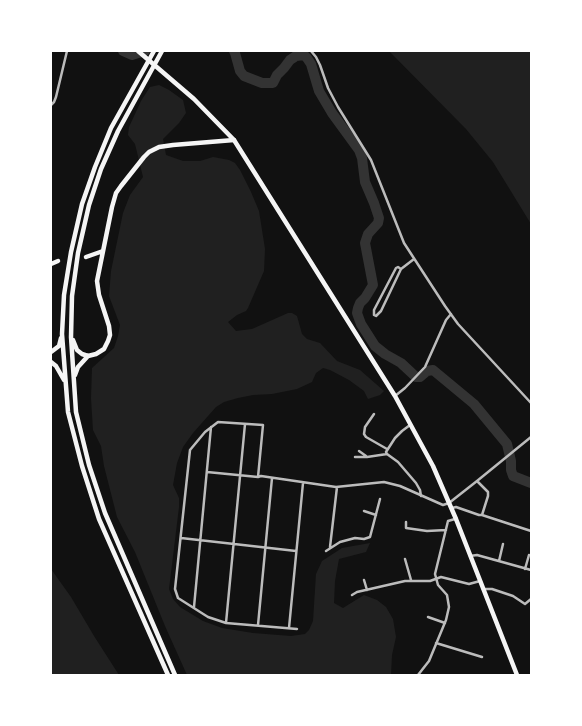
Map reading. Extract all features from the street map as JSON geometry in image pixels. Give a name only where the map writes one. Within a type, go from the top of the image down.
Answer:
[{"type":"main road","points":[[138,51],[194,99],[234,140],[395,396],[433,466],[456,519],[517,675]]},
{"type":"main road","points":[[154,51],[111,128],[82,204],[64,295],[62,334],[68,412],[82,466],[99,519],[168,675]]},
{"type":"main road","points":[[162,51],[118,130],[101,169],[89,205],[78,253],[72,296],[71,337],[76,412],[89,465],[105,513],[176,675]]},
{"type":"main road","points":[[71,337],[77,350],[88,356],[104,349],[108,341],[110,335],[109,326],[97,287],[98,273],[112,207],[116,193],[149,152],[165,146],[234,140]]},
{"type":"main road","points":[[86,256],[103,251]]},
{"type":"main road","points":[[51,264],[58,261]]},
{"type":"main road","points":[[51,352],[59,346],[62,334]]},
{"type":"main road","points":[[73,380],[78,367],[88,356]]},
{"type":"main road","points":[[51,362],[56,366],[65,381]]},
{"type":"street","points":[[51,104],[54,102],[67,51]]},
{"type":"street","points":[[311,51],[320,65],[328,88],[338,107],[368,153],[404,243],[458,324],[531,403]]},
{"type":"street","points":[[401,269],[396,268],[374,310],[374,315],[376,316],[381,311],[401,269],[414,259]]},
{"type":"street","points":[[395,396],[425,367],[446,320],[451,314]]},
{"type":"street","points":[[374,414],[365,427],[364,434],[387,449]]},
{"type":"street","points":[[258,477],[263,425],[218,422],[205,432],[190,450],[175,589],[178,598],[208,617],[226,623],[297,629]]},
{"type":"street","points":[[226,623],[245,424]]},
{"type":"street","points":[[387,454],[387,449],[395,438],[410,425]]},
{"type":"street","points":[[194,608],[211,427]]},
{"type":"street","points":[[450,506],[477,481],[531,437]]},
{"type":"street","points":[[359,450],[367,457]]},
{"type":"street","points":[[355,457],[387,454],[398,462],[416,483],[421,496]]},
{"type":"street","points":[[207,472],[261,476],[337,487],[384,482],[400,486],[443,505],[456,507],[531,531]]},
{"type":"street","points":[[258,625],[272,478]]},
{"type":"street","points":[[477,481],[488,492],[482,515]]},
{"type":"street","points":[[289,628],[304,482]]},
{"type":"street","points":[[330,547],[337,487]]},
{"type":"street","points":[[326,551],[340,542],[370,537],[380,499]]},
{"type":"street","points":[[364,511],[376,515]]},
{"type":"street","points":[[418,675],[429,661],[445,623],[449,607],[447,595],[438,585],[435,574],[448,521],[456,519]]},
{"type":"street","points":[[406,522],[406,528],[427,531],[446,530]]},
{"type":"street","points":[[181,538],[296,551]]},
{"type":"street","points":[[499,561],[503,544]]},
{"type":"street","points":[[470,556],[476,555],[531,570]]},
{"type":"street","points":[[525,569],[529,556]]},
{"type":"street","points":[[405,559],[411,580]]},
{"type":"street","points":[[352,595],[356,592],[411,580],[426,581],[441,577],[469,584],[480,581]]},
{"type":"street","points":[[364,580],[367,590]]},
{"type":"street","points":[[483,589],[492,589],[513,596],[525,604],[531,599]]},
{"type":"street","points":[[428,617],[445,623]]},
{"type":"street","points":[[436,643],[482,657]]},
{"type":"shaded area","points":[[389,51],[531,51],[531,224],[493,162],[466,129]]},
{"type":"shaded area","points":[[159,85],[183,100],[186,113],[163,139],[166,155],[183,161],[200,161],[213,157],[235,163],[259,211],[265,249],[264,271],[246,311],[228,322],[236,331],[252,329],[292,313],[297,316],[302,334],[307,339],[320,343],[337,361],[360,370],[384,391],[380,395],[368,399],[364,391],[349,380],[323,368],[316,373],[312,382],[297,389],[238,398],[224,402],[216,407],[183,447],[177,463],[173,485],[179,498],[179,507],[169,589],[173,599],[180,607],[203,621],[222,628],[291,636],[305,634],[313,621],[316,574],[322,561],[342,548],[370,543],[366,552],[339,559],[334,603],[343,608],[364,595],[377,600],[386,607],[393,619],[396,637],[392,655],[391,675],[187,675],[135,552],[117,517],[101,446],[93,430],[92,368],[114,348],[118,336],[120,325],[109,296],[111,271],[123,213],[130,195],[143,177],[135,144],[128,135],[129,127],[150,87]]},
{"type":"shaded area","points":[[51,569],[71,597],[119,675],[51,675]]},
{"type":"waterway","points":[[123,51],[132,55],[145,51]]},
{"type":"waterway","points":[[234,51],[240,71],[244,76],[262,83],[273,83],[277,75],[296,56],[304,55],[307,58],[311,64],[319,91],[332,113],[359,150],[365,182],[379,218],[378,223],[368,234],[365,243],[373,285],[358,308],[357,313],[361,324],[375,346],[401,363],[416,377],[420,377],[427,371],[433,370],[474,404],[507,444],[513,476],[531,483]]}]
